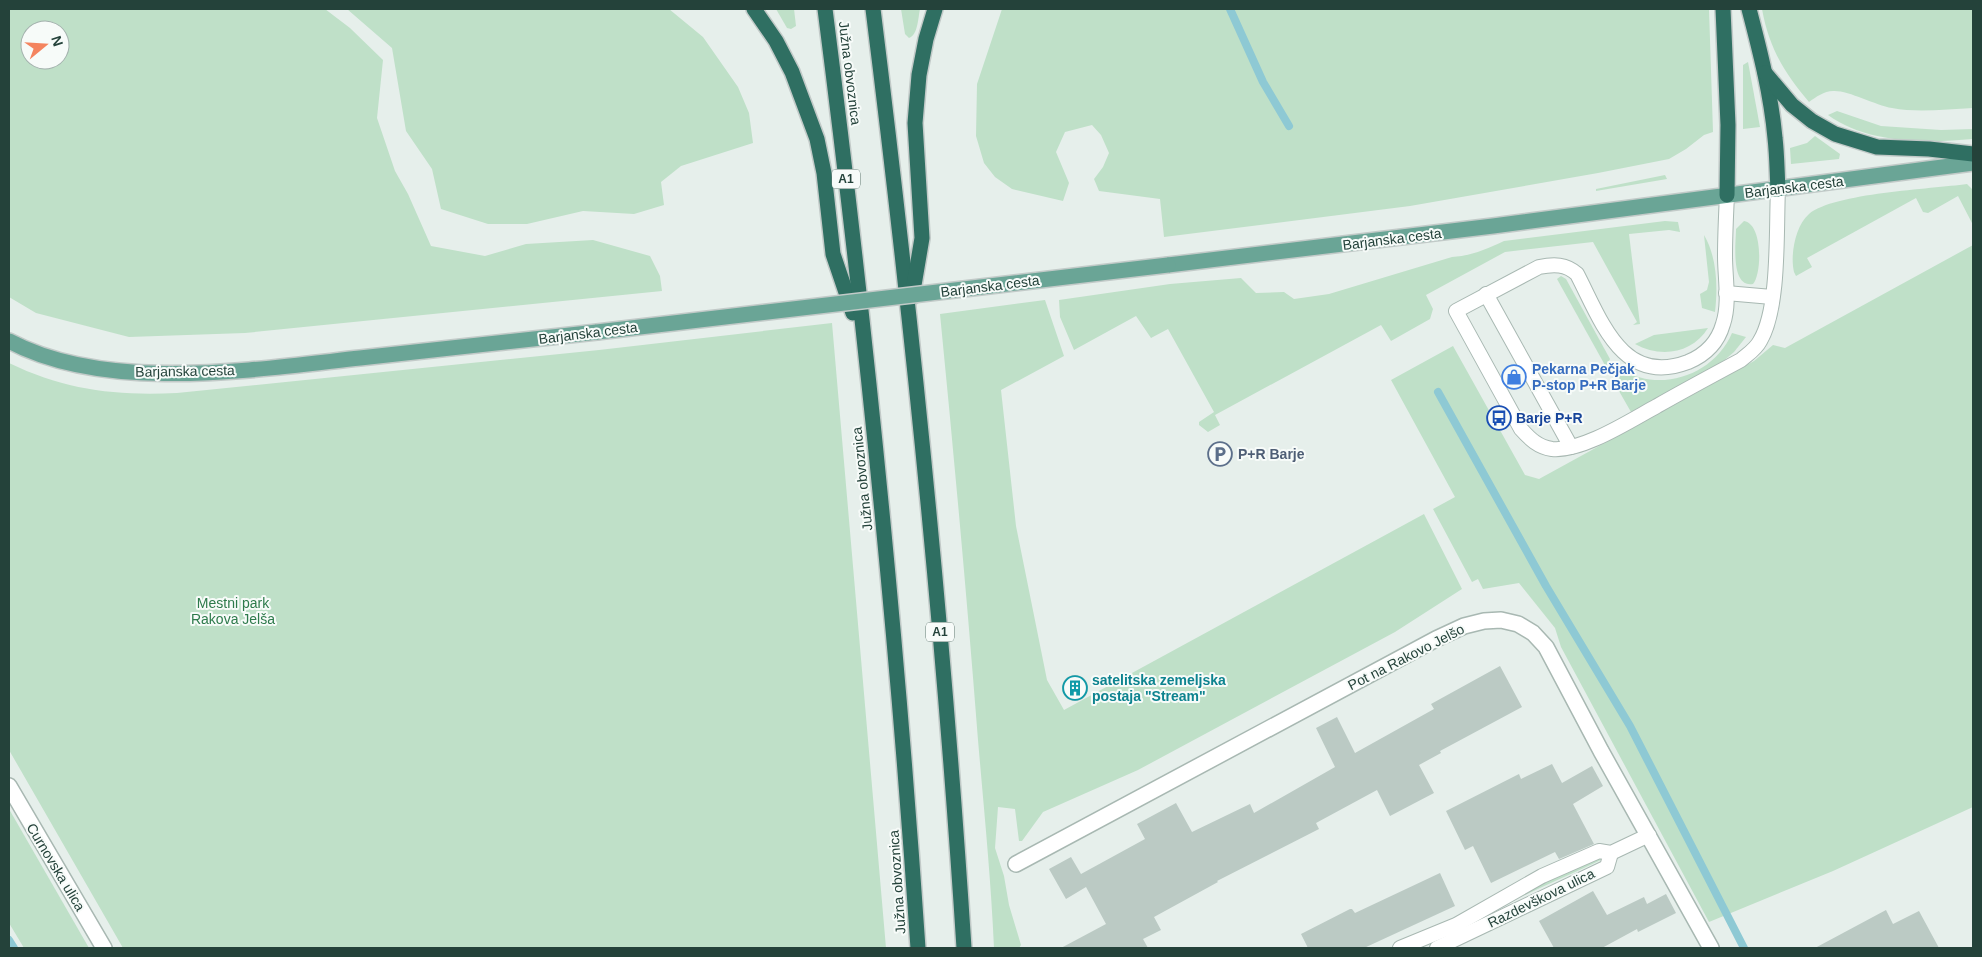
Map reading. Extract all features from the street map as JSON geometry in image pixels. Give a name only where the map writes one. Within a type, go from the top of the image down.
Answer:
[{"type":"highway","points":[[754,9],[776,41],[792,72],[817,139],[824,174],[833,254],[865,349]]},
{"type":"highway","name":"Južna obvoznica","points":[[825,9],[865,349],[903,748],[918,948]]},
{"type":"highway","name":"A1","points":[[873,9],[909,316],[938,597],[964,948]]},
{"type":"highway","points":[[909,316],[922,238],[915,123],[919,75],[926,39],[936,9]]},
{"type":"highway","points":[[1723,9],[1728,125],[1727,195]]},
{"type":"highway","points":[[1749,9],[1765,73],[1775,140],[1778,189]]},
{"type":"highway","points":[[1765,73],[1792,105],[1812,121],[1835,134],[1877,147],[1929,149],[1973,154]]},
{"type":"main road","name":"Barjanska cesta","points":[[9,341],[39,355],[75,366],[114,372],[177,372],[282,366],[597,332],[1338,246],[1973,162]]},
{"type":"street","name":"Pot na Rakovo Jelšo","points":[[1016,864],[1436,639],[1464,626],[1484,621],[1501,620],[1518,624],[1533,633],[1546,647],[1601,751],[1711,948]]},
{"type":"street","name":"Curnovska ulica","points":[[9,786],[104,948]]},
{"type":"lane","points":[[1727,195],[1724,323],[1720,333],[1708,350],[1700,356],[1667,367],[1634,360],[1616,346],[1610,337],[1577,274],[1571,268],[1552,264],[1539,267],[1520,276],[1456,311],[1526,434],[1537,444],[1554,449],[1571,447],[1607,433],[1741,360],[1754,349],[1768,324],[1772,297],[1778,189]]},
{"type":"lane","points":[[1726,293],[1772,297]]},
{"type":"lane","points":[[1486,294],[1571,447]]},
{"type":"lane","name":"Razdevškova ulica","points":[[1437,948],[1459,930],[1542,876],[1599,850],[1611,853],[1649,835]]},
{"type":"lane","name":"Razdevškova ulica","points":[[1400,948],[1459,930],[1607,867],[1611,853]]},
{"type":"green space","points":[[9,9],[325,9],[350,28],[383,60],[377,118],[395,171],[408,194],[431,246],[485,256],[526,244],[593,240],[650,256],[660,276],[662,291],[245,333],[129,337],[36,313],[9,297]]},
{"type":"green space","points":[[347,9],[669,9],[703,37],[738,87],[749,113],[753,143],[681,166],[661,182],[664,205],[634,214],[583,211],[527,224],[488,224],[441,209],[432,169],[406,131],[392,48]]},
{"type":"green space","points":[[776,9],[794,9],[796,26],[791,29],[787,28]]},
{"type":"green space","points":[[901,9],[920,9],[916,30],[909,38],[905,34]]},
{"type":"green space","points":[[1002,9],[1709,9],[1713,132],[1704,135],[1669,159],[1598,173],[1410,206],[1164,237],[1160,199],[1099,191],[1094,179],[1103,167],[1109,153],[1101,135],[1092,125],[1065,132],[1056,152],[1069,183],[1063,201],[1012,189],[995,177],[984,163],[976,136],[977,84]]},
{"type":"green space","points":[[1762,9],[1973,9],[1973,108],[1902,109],[1885,106],[1839,91],[1823,93],[1809,102],[1785,70],[1773,48]]},
{"type":"green space","points":[[1748,62],[1760,127],[1743,129],[1743,65]]},
{"type":"green space","points":[[1837,111],[1881,126],[1941,130],[1973,129],[1973,139],[1917,141],[1879,136],[1861,132],[1844,125],[1828,115]]},
{"type":"green space","points":[[1815,136],[1840,154],[1839,159],[1791,164],[1790,148],[1807,143]]},
{"type":"green space","points":[[1665,175],[1667,179],[1596,191],[1596,189]]},
{"type":"green space","points":[[1967,184],[1973,190],[1973,225],[1958,196],[1928,213],[1923,212],[1916,198],[1807,258],[1812,267],[1796,276],[1793,265],[1793,250],[1797,233],[1804,219],[1821,207],[1839,201],[1884,193]]},
{"type":"green space","points":[[1665,221],[1678,222],[1680,232],[1669,230],[1629,234],[1640,324],[1633,325],[1637,322],[1593,242],[1505,252],[1426,295],[1433,309],[1430,319],[1391,341],[1381,325],[1215,415],[1220,425],[1208,432],[1199,425],[1199,422],[1214,412],[1168,329],[1151,338],[1136,316],[1074,350],[1060,317],[1059,300],[1170,284],[1241,278],[1256,293],[1284,292],[1294,299],[1329,294],[1452,257],[1472,254],[1504,241]]},
{"type":"green space","points":[[1744,221],[1750,224],[1758,240],[1758,270],[1753,284],[1746,283],[1741,279],[1736,263],[1736,229]]},
{"type":"green space","points":[[1704,235],[1712,253],[1716,272],[1715,312],[1702,308],[1700,294],[1707,290],[1709,282]]},
{"type":"green space","points":[[1973,245],[1973,807],[1833,871],[1709,922],[1561,647],[1555,628],[1519,583],[1483,589],[1478,579],[1472,582],[1433,509],[1455,497],[1391,380],[1453,346],[1525,475],[1539,479],[1754,361],[1773,345],[1785,348]]},
{"type":"green space","points":[[1561,276],[1566,279],[1610,359],[1606,367],[1557,279]]},
{"type":"green space","points":[[1045,300],[1064,356],[1001,390],[1016,526],[1047,680],[1064,710],[1424,514],[1462,589],[1395,632],[1138,770],[1043,812],[1022,841],[1019,841],[1015,809],[998,807],[995,848],[1021,945],[1019,948],[994,948],[969,634],[940,314]]},
{"type":"green space","name":"Mestni park Rakova Jelša","points":[[832,323],[886,948],[123,948],[9,750],[9,363],[50,380],[91,389],[132,393],[177,393],[599,350]]},
{"type":"green space","points":[[1708,328],[1693,343],[1675,351],[1655,351],[1635,344],[1654,335]]},
{"type":"green space","points":[[1732,333],[1746,337],[1734,352],[1721,363],[1631,412],[1615,384],[1622,370],[1637,377],[1653,380],[1685,376],[1713,360],[1724,348]]},
{"type":"green space","points":[[9,809],[89,948],[24,948],[9,923]]},
{"type":"green space","points":[[1601,856],[1603,859],[1509,903],[1557,876]]},
{"type":"building","points":[[1500,666],[1522,707],[1440,751],[1441,753],[1419,765],[1434,793],[1390,816],[1377,790],[1316,823],[1319,829],[1217,881],[1154,917],[1161,930],[1143,939],[1148,948],[1061,948],[1106,924],[1086,887],[1066,899],[1049,869],[1071,857],[1081,874],[1145,839],[1137,824],[1176,803],[1192,832],[1250,804],[1254,813],[1335,767],[1316,728],[1337,717],[1355,753],[1434,709],[1431,704]]},
{"type":"building","name":"satelitska zemeljska postaja \"Stream\"","points":[[1075,675],[1084,679],[1088,688],[1084,697],[1075,701],[1066,697],[1062,688],[1066,679]]},
{"type":"building","points":[[1552,764],[1562,783],[1592,766],[1603,786],[1573,804],[1594,844],[1559,859],[1555,852],[1491,883],[1473,846],[1465,850],[1446,811],[1519,774],[1521,779]]},
{"type":"building","points":[[1440,873],[1455,906],[1364,948],[1308,948],[1301,934],[1350,909],[1355,913]]},
{"type":"building","points":[[1593,891],[1607,915],[1644,897],[1647,904],[1666,894],[1676,913],[1638,932],[1637,929],[1602,948],[1554,948],[1539,921]]},
{"type":"building","points":[[1886,910],[1893,924],[1919,911],[1939,948],[1815,948]]},
{"type":"waterway","points":[[1230,9],[1263,82],[1289,126]]},
{"type":"waterway","points":[[1438,392],[1546,586],[1630,726],[1744,948]]},
{"type":"waterway","points":[[9,940],[14,948]]},
{"type":"place","name":"Pekarna Pečjak P-stop P+R Barje","points":[[1514,377]]},
{"type":"place","name":"Barje P+R","points":[[1499,418]]},
{"type":"place","name":"P+R Barje","points":[[1220,454]]},
{"type":"place","name":"satelitska zemeljska postaja \"Stream\"","points":[[1075,688]]}]
